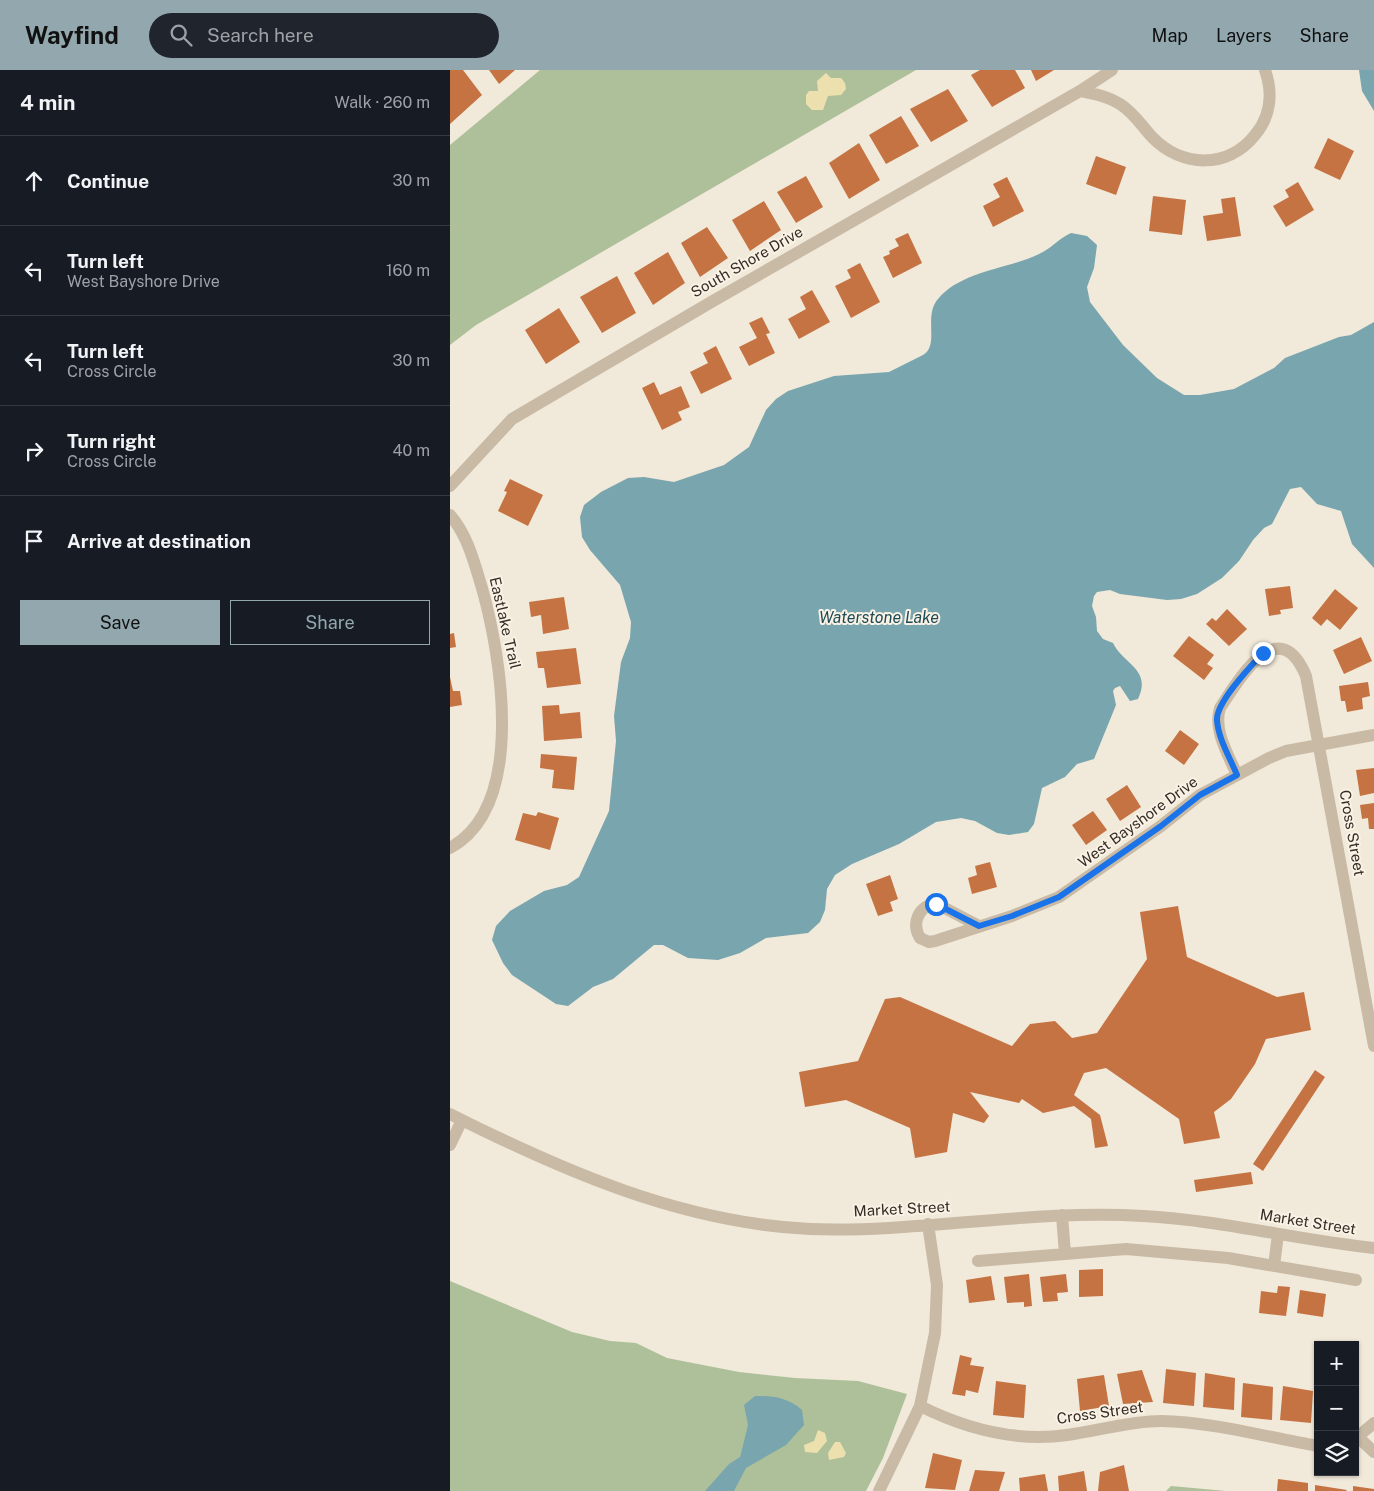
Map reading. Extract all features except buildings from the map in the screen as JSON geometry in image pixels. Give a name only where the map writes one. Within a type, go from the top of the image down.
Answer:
[{"type":"street","name":"South Shore Drive","points":[[450,486],[512,419],[755,276],[1080,91],[1112,70]]},
{"type":"street","points":[[1080,91],[1109,98],[1132,112],[1151,136],[1182,158],[1201,162],[1236,153],[1243,148],[1264,124],[1269,98],[1268,79],[1264,70]]},
{"type":"street","name":"Eastlake Trail","points":[[450,515],[462,531],[470,547],[484,597],[498,657],[502,712],[496,783],[479,818],[469,833],[450,848]]},
{"type":"street","name":"Cross Street","points":[[1237,775],[1216,718],[1220,708],[1263,653],[1277,648],[1289,650],[1299,660],[1306,676],[1374,1046]]},
{"type":"street","name":"West Bayshore Drive","points":[[979,926],[936,904],[931,904],[924,909],[918,914],[915,921],[920,938],[929,942],[1012,916],[1059,897],[1161,826],[1200,795],[1269,758],[1319,744],[1374,735]]},
{"type":"street","name":"Market Street","points":[[450,1114],[612,1188],[712,1216],[758,1224],[811,1229],[928,1224],[1062,1215],[1143,1216],[1219,1224],[1374,1248]]},
{"type":"street","points":[[450,1145],[462,1120]]},
{"type":"street","points":[[1062,1215],[1065,1254]]},
{"type":"street","points":[[879,1491],[920,1406],[935,1333],[937,1285],[928,1224]]},
{"type":"street","points":[[1274,1266],[1278,1234]]},
{"type":"street","points":[[978,1261],[1126,1249],[1180,1252],[1356,1280]]},
{"type":"street","name":"Cross Street","points":[[920,1406],[941,1417],[1012,1436],[1048,1437],[1139,1422],[1161,1421],[1187,1423],[1314,1445]]},
{"type":"street","points":[[1359,1437],[1374,1424]]},
{"type":"street","points":[[1359,1441],[1374,1452]]},
{"type":"green space","points":[[540,70],[916,70],[476,325],[450,345],[450,145]]},
{"type":"green space","points":[[450,1281],[572,1332],[610,1341],[636,1343],[667,1358],[739,1372],[795,1378],[858,1381],[907,1394],[883,1458],[866,1491],[450,1491]]},
{"type":"green space","points":[[1171,1486],[1226,1491],[1166,1491]]},
{"type":"sand","points":[[826,73],[831,78],[841,78],[845,83],[846,89],[841,95],[828,96],[823,110],[812,110],[806,104],[806,95],[809,91],[818,91],[817,81]]},
{"type":"sand","points":[[818,1430],[825,1433],[827,1441],[817,1453],[805,1452],[804,1445],[814,1441]]},
{"type":"sand","points":[[835,1442],[840,1442],[846,1453],[844,1457],[829,1460],[828,1453]]},
{"type":"water","points":[[1359,70],[1374,70],[1374,111],[1362,91]]},
{"type":"water","name":"Waterstone Lake","points":[[1071,233],[1087,236],[1097,245],[1094,268],[1087,287],[1090,302],[1123,345],[1157,378],[1184,395],[1200,395],[1234,389],[1274,368],[1285,358],[1339,337],[1351,335],[1374,322],[1374,568],[1352,544],[1341,511],[1317,504],[1301,487],[1290,489],[1272,524],[1264,528],[1253,540],[1239,561],[1222,578],[1197,594],[1181,599],[1167,600],[1120,594],[1110,590],[1097,592],[1092,606],[1096,617],[1097,631],[1103,639],[1113,643],[1135,668],[1142,681],[1141,689],[1138,699],[1130,701],[1120,686],[1115,688],[1113,691],[1116,705],[1094,759],[1077,764],[1065,777],[1042,788],[1034,824],[1028,832],[1009,835],[997,833],[975,821],[961,818],[936,822],[899,844],[852,864],[835,875],[827,889],[825,910],[820,922],[808,933],[766,938],[740,953],[718,960],[688,958],[663,945],[654,945],[613,979],[593,987],[568,1006],[556,1004],[512,975],[503,963],[492,940],[496,926],[510,911],[544,891],[567,885],[579,877],[609,811],[616,741],[614,716],[621,662],[630,638],[631,622],[620,585],[590,550],[582,537],[580,517],[584,505],[601,492],[628,478],[644,477],[674,482],[724,465],[749,447],[766,410],[776,399],[788,391],[834,376],[889,372],[923,355],[928,350],[930,344],[934,306],[938,299],[948,290],[972,276],[1039,254]]},
{"type":"water","points":[[755,1396],[774,1397],[791,1402],[802,1410],[804,1425],[786,1445],[746,1468],[734,1491],[705,1491],[729,1464],[740,1457],[748,1425],[744,1405]]},
{"type":"route","points":[[936,904],[979,926],[1012,916],[1059,897],[1161,826],[1200,795],[1237,775],[1222,739],[1216,718],[1232,690],[1263,653]]}]
